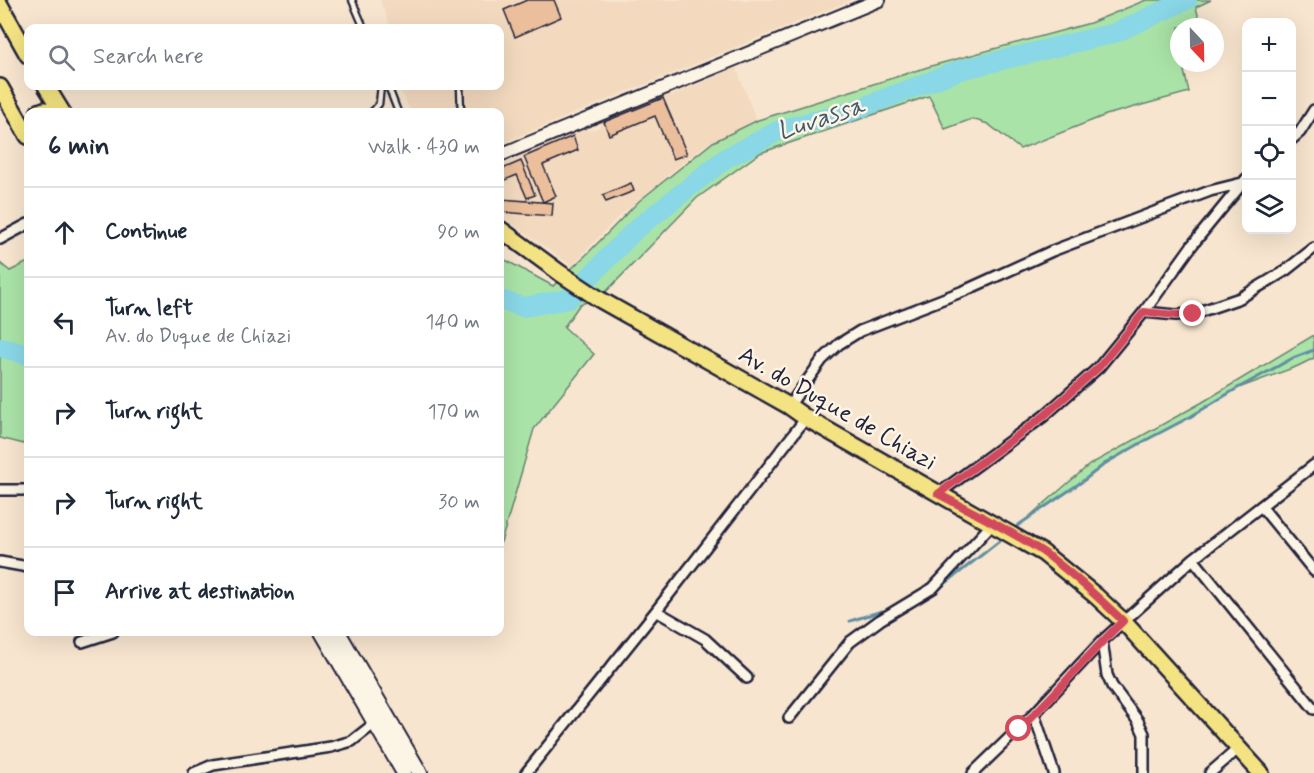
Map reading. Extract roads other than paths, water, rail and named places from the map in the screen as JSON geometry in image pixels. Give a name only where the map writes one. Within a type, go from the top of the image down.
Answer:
[{"type":"main road","points":[[0,5],[24,48]]},
{"type":"main road","points":[[0,87],[24,125]]},
{"type":"main road","points":[[48,90],[60,108]]},
{"type":"main road","name":"Av. do Duque de Chiazi","points":[[504,232],[599,299],[1043,553],[1123,621],[1261,773]]},
{"type":"main road","name":"Av. do Duque de Chiazi","points":[[504,244],[560,273]]},
{"type":"main road","points":[[324,636],[404,773]]},
{"type":"main road","points":[[340,636],[420,773]]},
{"type":"street","points":[[504,153],[879,0]]},
{"type":"street","points":[[1296,136],[1314,111]]},
{"type":"street","points":[[789,406],[822,360],[839,344],[860,331],[966,290],[1052,251],[1210,191],[1242,182]]},
{"type":"street","points":[[938,494],[1044,416],[1099,367],[1144,312],[1192,244],[1242,183]]},
{"type":"street","points":[[0,239],[24,226]]},
{"type":"street","points":[[1144,312],[1193,314],[1240,298],[1285,272],[1314,248]]},
{"type":"street","points":[[526,773],[806,418]]},
{"type":"street","points":[[972,773],[1035,714],[1123,621],[1193,559],[1314,465]]},
{"type":"street","points":[[0,490],[24,490]]},
{"type":"street","points":[[1261,506],[1314,571]]},
{"type":"street","points":[[789,718],[850,642],[880,620],[933,588],[993,523]]},
{"type":"street","points":[[1193,559],[1314,708]]},
{"type":"street","points":[[0,562],[24,566]]},
{"type":"street","points":[[656,611],[705,639],[747,678]]},
{"type":"street","points":[[82,642],[101,636]]},
{"type":"street","points":[[1102,641],[1107,675],[1112,686],[1138,721],[1144,734],[1144,773]]},
{"type":"street","points":[[1035,714],[1054,773]]},
{"type":"street","points":[[194,773],[213,765],[331,747],[352,741],[375,723]]},
{"type":"street","points":[[1210,773],[1239,748]]},
{"type":"lane","points":[[352,0],[362,24]]},
{"type":"lane","points":[[376,108],[379,104],[381,90]]},
{"type":"lane","points":[[390,90],[396,108]]},
{"type":"lane","points":[[460,90],[461,108]]},
{"type":"waterway","name":"Luvassa","points":[[504,301],[524,307],[568,299],[635,230],[726,158],[780,130],[852,111],[960,70],[1115,33],[1187,0]]},
{"type":"waterway","name":"Luvassa","points":[[0,347],[24,354]]},
{"type":"waterway","points":[[1017,526],[1106,463],[1293,358],[1314,350]]},
{"type":"waterway","points":[[932,594],[1002,539]]},
{"type":"waterway","points":[[850,621],[882,611]]}]
